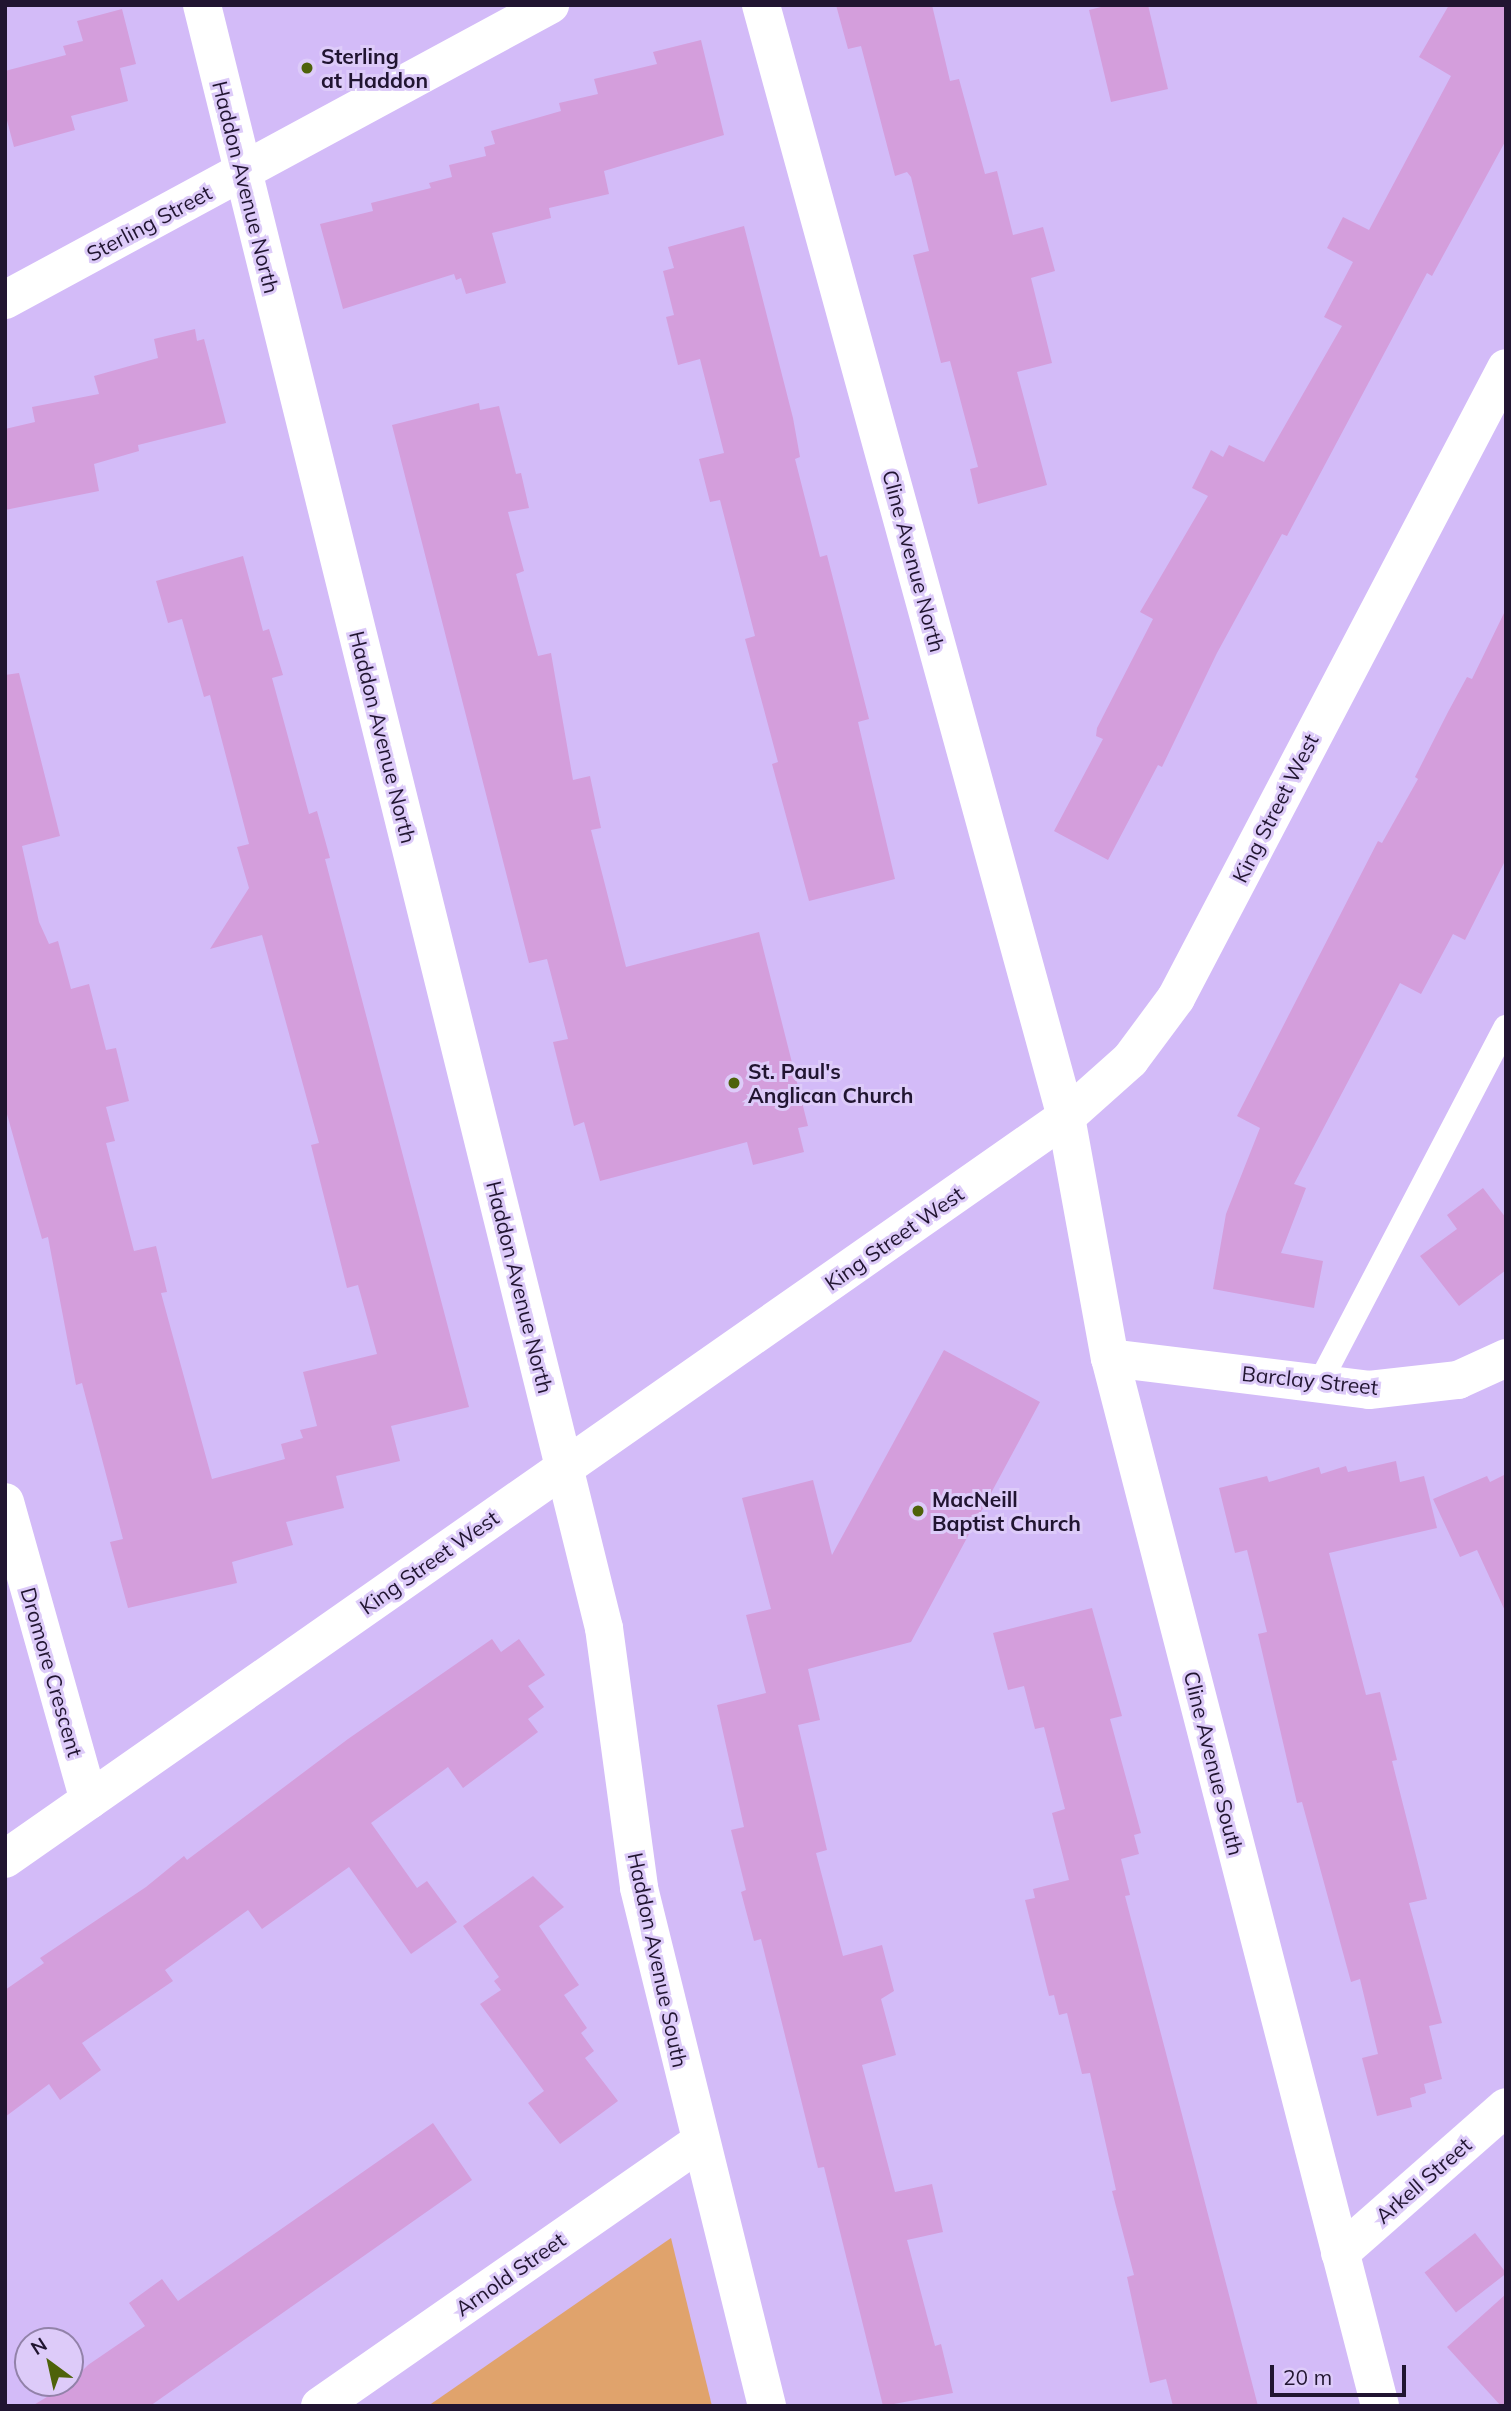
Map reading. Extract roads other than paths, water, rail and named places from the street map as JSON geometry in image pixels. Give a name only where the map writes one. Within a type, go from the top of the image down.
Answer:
[{"type":"street","name":"Haddon Avenue North","points":[[202,5],[565,1468]]},
{"type":"street","name":"Sterling Street","points":[[5,300],[550,5]]},
{"type":"street","name":"Cline Avenue North","points":[[761,5],[1066,1117]]},
{"type":"street","name":"King Street West","points":[[5,1859],[1066,1117],[1130,1060],[1176,998],[1506,368]]},
{"type":"street","name":"Cline Avenue South","points":[[1066,1117],[1110,1357],[1380,2406]]},
{"type":"street","name":"Barclay Street","points":[[1110,1357],[1369,1390],[1458,1380],[1506,1358]]},
{"type":"street","name":"Haddon Avenue South","points":[[565,1468],[604,1628],[639,1888],[699,2143],[767,2406]]},
{"type":"street","name":"Dromore Crescent","points":[[5,1502],[89,1800]]},
{"type":"street","name":"Arkell Street","points":[[1340,2253],[1506,2107]]},
{"type":"street","name":"Arnold Street","points":[[320,2406],[699,2143]]},
{"type":"lane","points":[[1319,1384],[1506,1027]]},
{"type":"place","name":"Sterling at Haddon","points":[[307,68]]},
{"type":"place","name":"St. Paul's Anglican Church","points":[[734,1083]]},
{"type":"place","name":"MacNeill Baptist Church","points":[[918,1511]]}]
